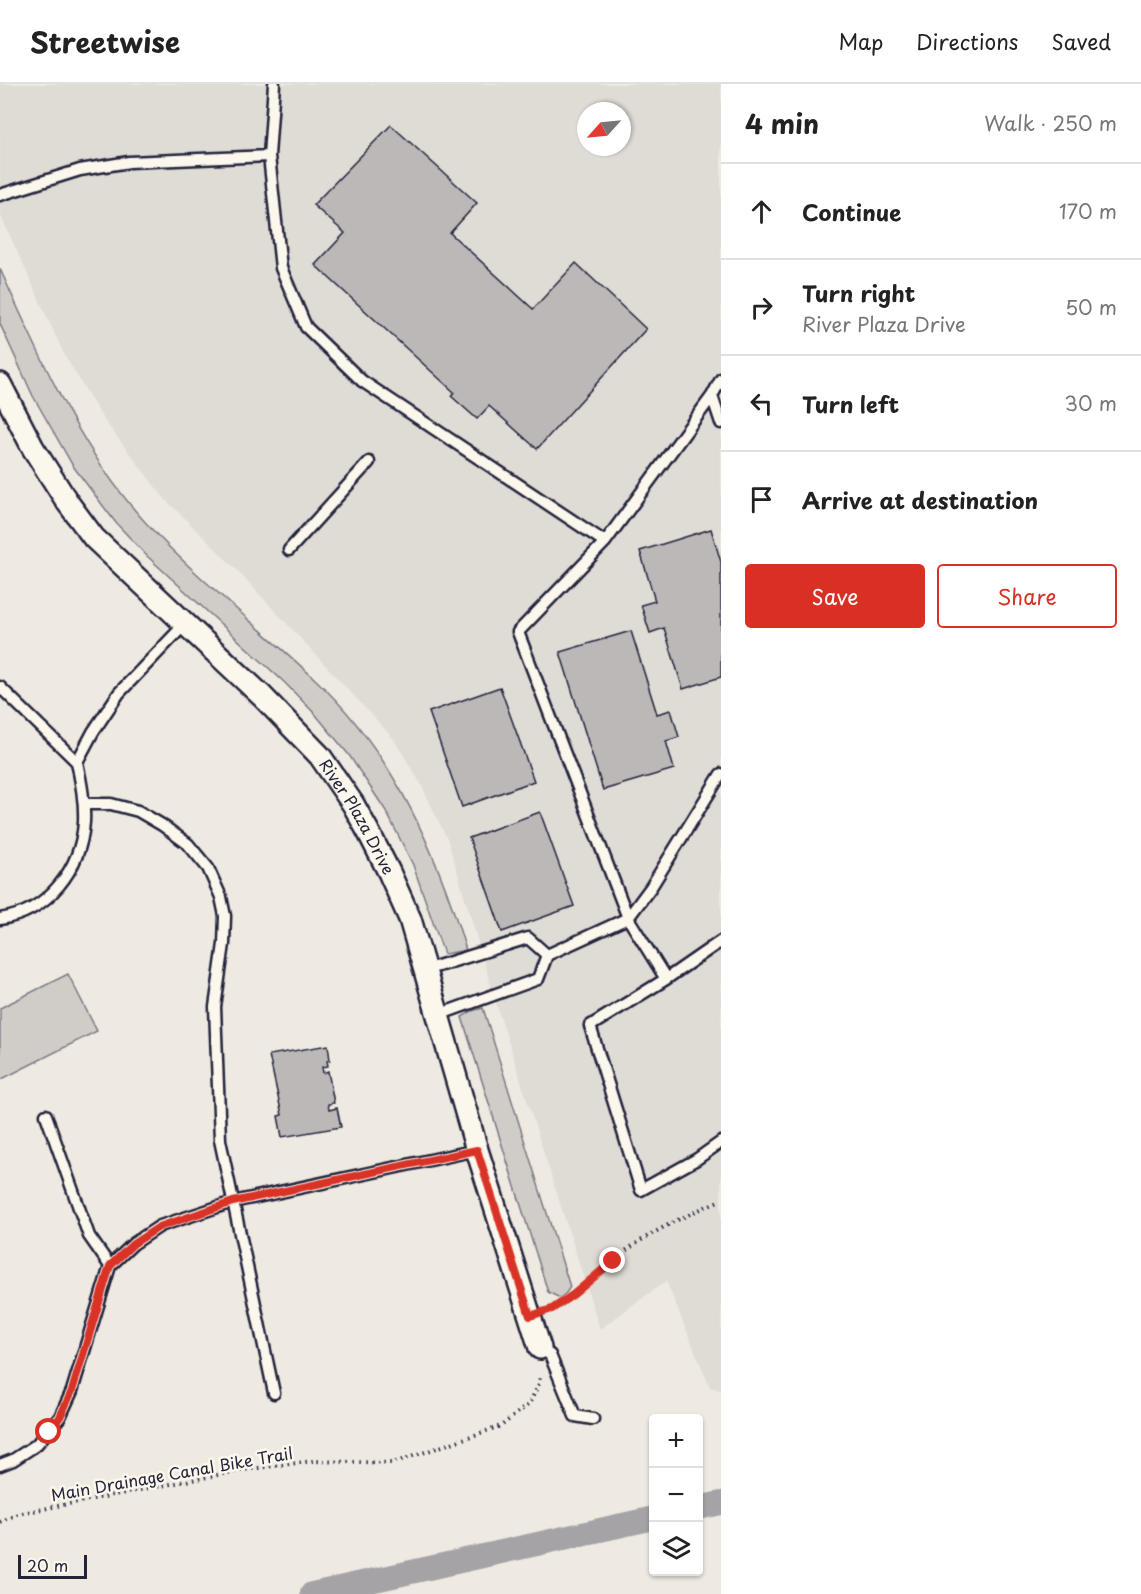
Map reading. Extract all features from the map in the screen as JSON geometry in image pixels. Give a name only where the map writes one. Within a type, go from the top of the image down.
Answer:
[{"type":"street","name":"River Plaza Drive","points":[[0,384],[33,448],[68,503],[94,538],[262,696],[320,756],[353,804],[389,872],[410,919],[477,1150],[540,1348]]},
{"type":"lane","points":[[274,84],[269,156],[281,268],[306,327],[362,381],[605,542]]},
{"type":"lane","points":[[0,195],[80,170],[129,162],[269,156]]},
{"type":"lane","points":[[666,979],[628,918],[518,632],[605,542],[712,396],[721,379]]},
{"type":"lane","points":[[712,396],[721,423]]},
{"type":"lane","points":[[289,550],[369,462]]},
{"type":"lane","points":[[77,762],[93,732],[119,693],[184,625]]},
{"type":"lane","points":[[0,687],[77,762],[83,787],[84,804],[84,822],[79,850],[67,875],[55,890],[34,908],[17,916],[0,919]]},
{"type":"lane","points":[[438,1015],[538,979],[547,955],[628,918],[651,887],[721,774]]},
{"type":"lane","points":[[84,804],[111,804],[138,811],[162,825],[188,844],[208,868],[218,887],[225,916],[224,944],[215,1007],[220,1140],[274,1393]]},
{"type":"lane","points":[[425,970],[528,938],[547,955]]},
{"type":"lane","points":[[721,941],[666,979],[590,1026],[641,1190],[697,1159],[721,1142]]},
{"type":"lane","points":[[46,1115],[89,1236],[110,1266]]},
{"type":"lane","points":[[0,1465],[13,1460],[36,1445],[60,1417],[72,1391],[110,1266],[133,1244],[159,1227],[233,1202],[477,1150]]},
{"type":"lane","points":[[540,1348],[550,1354],[575,1416],[592,1419]]},
{"type":"path","points":[[530,1316],[552,1309],[567,1299],[613,1261],[659,1228],[721,1200]]},
{"type":"path","name":"Main Drainage Canal Bike Trail","points":[[0,1522],[17,1514],[243,1470],[313,1461],[393,1462],[501,1426],[529,1404],[539,1384],[541,1371],[537,1358],[540,1348]]},
{"type":"shaded area","points":[[0,84],[721,84],[721,1390],[710,1387],[666,1281],[600,1329],[498,1009],[448,841],[421,784],[393,738],[237,570],[164,498],[101,416],[64,354],[0,214]]},
{"type":"shaded area","points":[[0,269],[63,402],[81,434],[122,494],[166,544],[316,680],[368,739],[409,805],[426,840],[466,950],[444,954],[413,865],[386,811],[349,755],[316,715],[285,683],[147,556],[116,523],[73,466],[33,396],[0,324]]},
{"type":"shaded area","points":[[68,974],[97,1031],[0,1080],[0,1008]]},
{"type":"shaded area","points":[[483,1008],[570,1287],[560,1298],[548,1292],[462,1017]]},
{"type":"building","points":[[391,125],[477,203],[450,233],[533,309],[576,263],[646,329],[537,449],[489,406],[477,419],[451,396],[454,392],[315,265],[345,233],[313,205]]},
{"type":"building","points":[[711,529],[721,562],[721,677],[683,689],[664,628],[650,633],[641,605],[655,601],[640,551]]},
{"type":"building","points":[[631,631],[657,714],[671,710],[679,737],[666,741],[674,769],[603,790],[560,652]]},
{"type":"building","points":[[500,687],[534,781],[462,807],[429,712]]},
{"type":"building","points":[[540,812],[574,906],[502,932],[469,838]]},
{"type":"building","points":[[328,1045],[330,1060],[327,1061],[328,1066],[322,1067],[323,1073],[328,1071],[334,1103],[328,1104],[329,1110],[337,1108],[341,1127],[282,1137],[278,1116],[282,1115],[269,1055]]},
{"type":"waterway","points":[[703,1507],[721,1503]]},
{"type":"waterway","points":[[312,1594],[649,1519]]},
{"type":"route","points":[[49,1432],[60,1417],[72,1391],[110,1266],[133,1244],[159,1227],[233,1202],[477,1150],[530,1316],[552,1309],[574,1294],[613,1261]]}]
